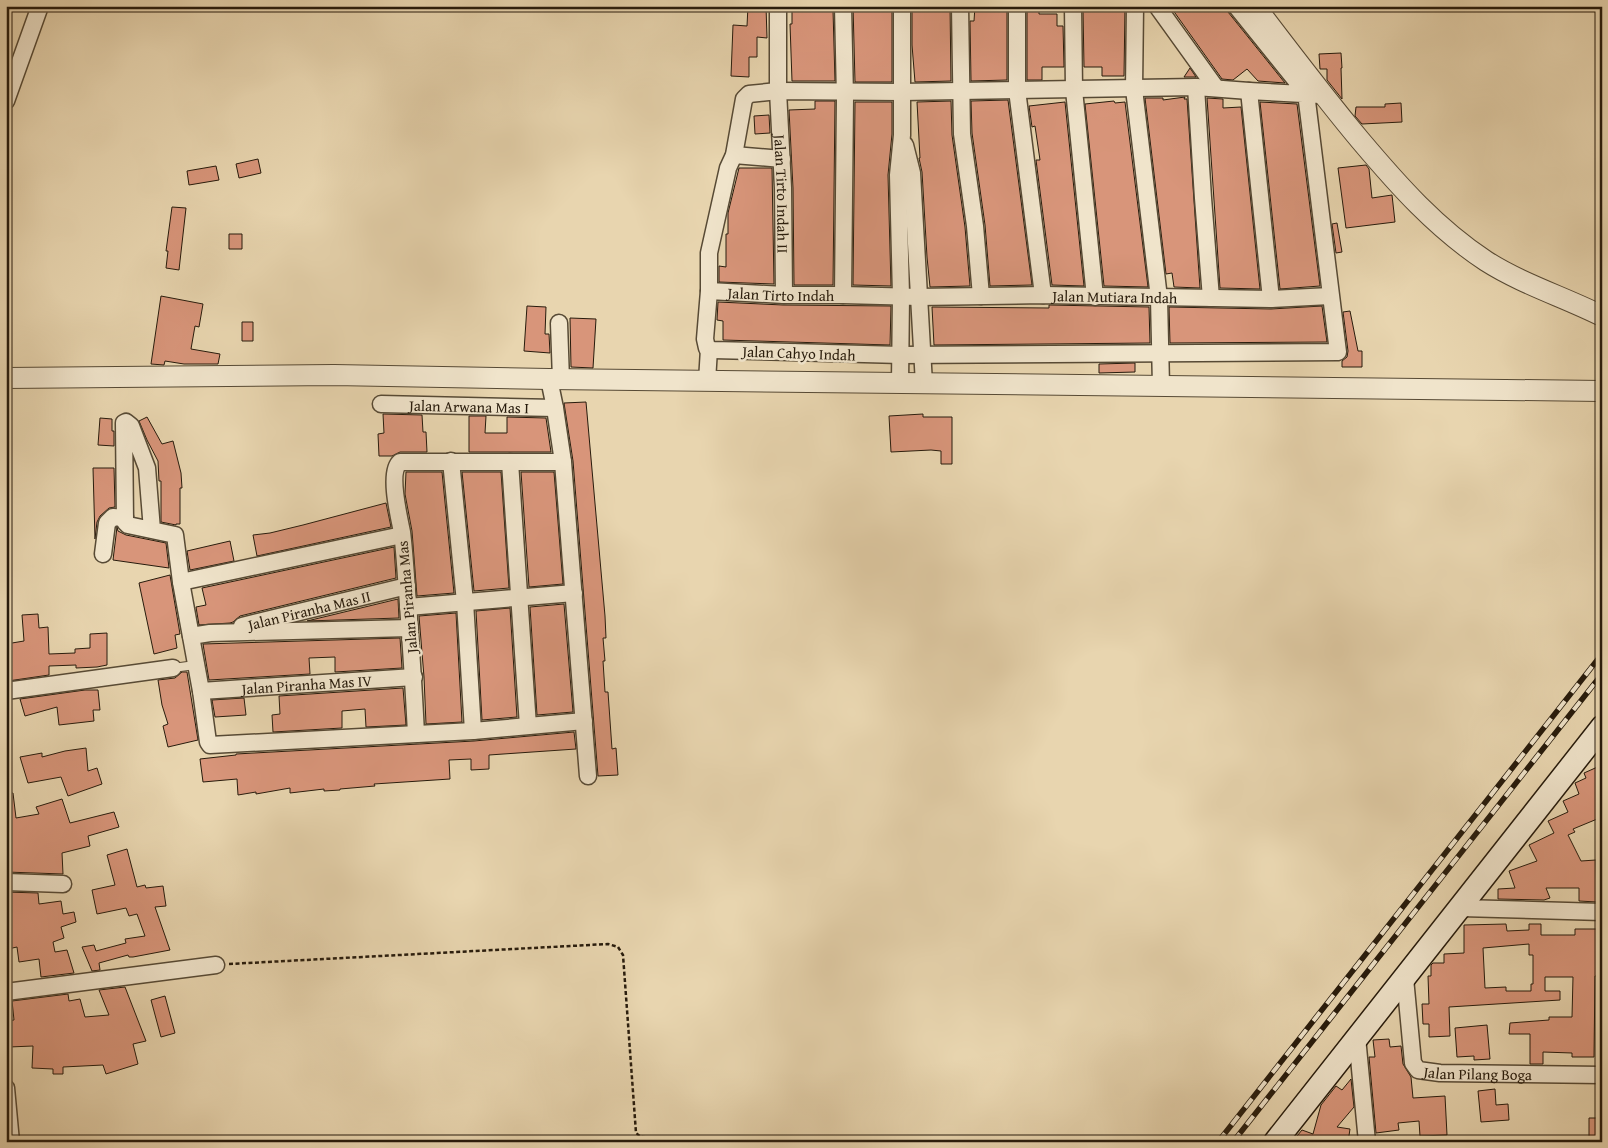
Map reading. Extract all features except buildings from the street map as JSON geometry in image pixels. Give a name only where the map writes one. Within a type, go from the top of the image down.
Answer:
[{"type":"main road","points":[[1275,1142],[1602,728]]},
{"type":"street","points":[[6,101],[10,81],[40,6]]},
{"type":"street","name":"Jalan Tirto Indah II","points":[[778,6],[778,91],[782,159],[784,295]]},
{"type":"street","points":[[843,6],[843,294]]},
{"type":"street","points":[[900,383],[901,296],[898,175],[902,135],[902,6]]},
{"type":"street","points":[[960,6],[962,134],[975,226],[981,296]]},
{"type":"street","points":[[1017,6],[1017,90],[1044,295]]},
{"type":"street","points":[[1073,6],[1074,90],[1096,297]]},
{"type":"street","points":[[1135,6],[1134,89],[1159,298],[1161,386]]},
{"type":"street","points":[[1157,6],[1216,88]]},
{"type":"street","points":[[1236,6],[1314,94],[1418,206],[1442,228],[1500,270],[1602,316]]},
{"type":"street","points":[[1255,6],[1314,94],[1330,296]]},
{"type":"street","points":[[1196,87],[1211,298]]},
{"type":"street","points":[[709,291],[710,252],[728,168],[734,155],[745,96],[749,94],[778,91],[902,92],[1196,87],[1314,94]]},
{"type":"street","points":[[1249,91],[1271,299]]},
{"type":"street","points":[[902,135],[912,174],[924,384]]},
{"type":"street","points":[[734,155],[782,159]]},
{"type":"street","name":"Jalan Tirto Indah","points":[[707,381],[709,291],[784,295],[843,294],[901,296]]},
{"type":"street","name":"Jalan Mutiara Indah","points":[[901,296],[1044,295],[1271,299],[1330,296]]},
{"type":"street","name":"Jalan Cahyo Indah","points":[[707,344],[900,355],[1336,353],[1338,350],[1330,296]]},
{"type":"street","points":[[560,323],[555,379],[556,408],[563,462],[588,776]]},
{"type":"street","points":[[6,378],[334,376],[1602,392]]},
{"type":"street","name":"Jalan Arwana Mas I","points":[[381,404],[556,408]]},
{"type":"street","points":[[152,530],[147,468],[131,426],[126,422],[124,423],[125,522],[128,525],[174,535],[208,742],[212,746],[473,731],[584,721]]},
{"type":"street","points":[[473,731],[465,602],[452,461],[563,462]]},
{"type":"street","name":"Jalan Piranha Mas","points":[[416,734],[407,586],[395,476],[397,465],[400,462],[452,461]]},
{"type":"street","points":[[510,462],[528,726]]},
{"type":"street","points":[[103,554],[107,523],[113,517],[125,518]]},
{"type":"street","points":[[181,582],[402,535]]},
{"type":"street","name":"Jalan Piranha Mas II","points":[[210,634],[407,586]]},
{"type":"street","points":[[408,607],[574,593]]},
{"type":"street","points":[[190,636],[410,628]]},
{"type":"street","points":[[6,691],[172,668]]},
{"type":"street","name":"Jalan Piranha Mas IV","points":[[201,691],[414,678]]},
{"type":"street","points":[[6,882],[63,884]]},
{"type":"street","points":[[1461,908],[1602,912]]},
{"type":"street","points":[[6,992],[216,965]]},
{"type":"street","name":"Jalan Pilang Boga","points":[[1405,978],[1413,1063],[1418,1070],[1440,1073],[1602,1075]]},
{"type":"street","points":[[1357,1037],[1367,1142]]},
{"type":"street","points":[[6,1088],[11,1142]]},
{"type":"lane","points":[[172,668],[196,665]]},
{"type":"path","points":[[216,965],[608,944],[618,947],[623,955],[636,1133],[641,1137],[753,1142]]},
{"type":"railway","points":[[1218,1142],[1602,654]]},
{"type":"railway","points":[[1233,1142],[1602,674]]}]
